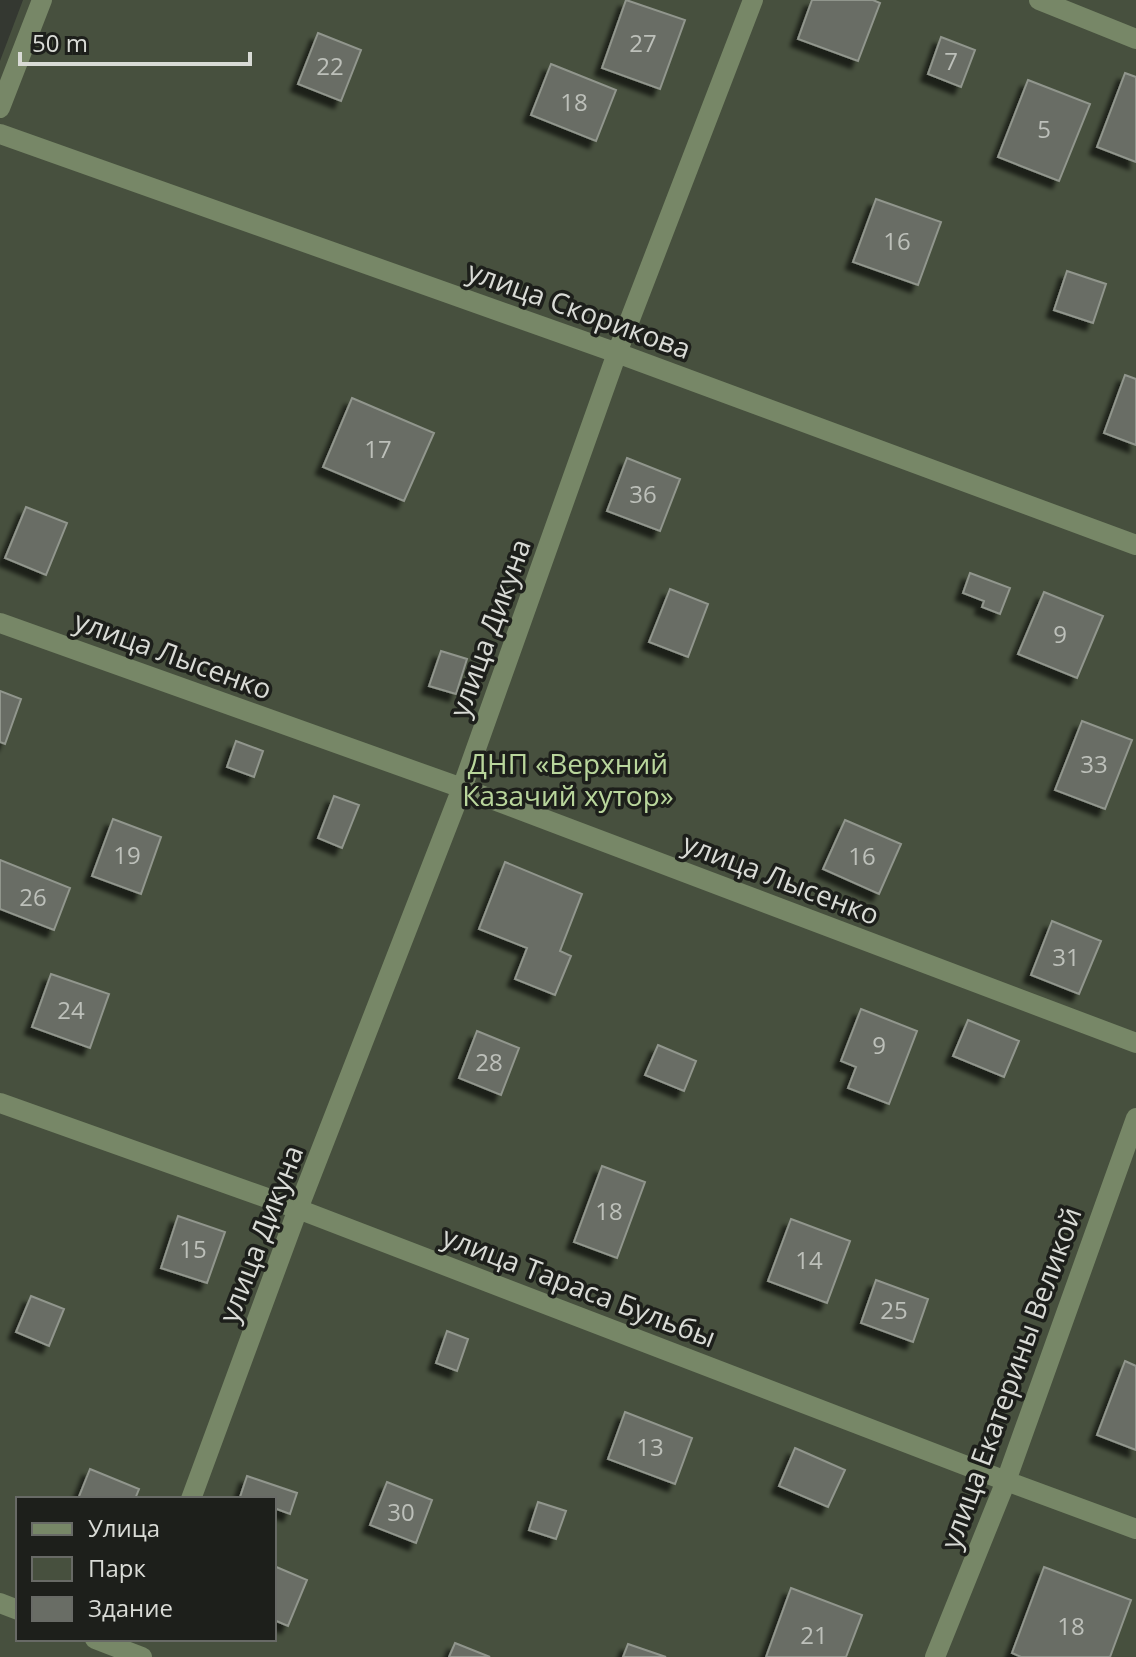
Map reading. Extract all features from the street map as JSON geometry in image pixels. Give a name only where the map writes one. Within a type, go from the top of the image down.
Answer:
[{"type":"street","points":[[0,108],[42,0]]},
{"type":"street","name":"улица Дикуна","points":[[192,1497],[298,1209],[462,788],[617,353],[753,0]]},
{"type":"street","points":[[1039,0],[1136,39]]},
{"type":"street","name":"улица Скорикова","points":[[0,134],[617,353],[1136,545]]},
{"type":"street","name":"улица Лысенко","points":[[0,623],[462,788],[1136,1043]]},
{"type":"street","name":"улица Тараса Бульбы","points":[[0,1103],[298,1209],[1136,1529]]},
{"type":"street","name":"улица Екатерины Великой","points":[[935,1657],[1006,1481],[1136,1118]]},
{"type":"street","points":[[101,1641],[137,1652]]},
{"type":"green space","name":"ДНП «Верхний Казачий хутор»","points":[[23,0],[1136,0],[1136,1657],[0,1657],[0,61]]},
{"type":"building","points":[[626,0],[685,20],[660,89],[602,68]]},
{"type":"building","points":[[812,0],[873,0],[880,3],[858,61],[798,39]]},
{"type":"building","points":[[318,33],[361,50],[341,101],[298,84]]},
{"type":"building","points":[[941,37],[975,50],[961,87],[928,74]]},
{"type":"building","points":[[551,64],[616,90],[596,141],[531,115]]},
{"type":"building","points":[[1125,73],[1136,77],[1136,162],[1097,147]]},
{"type":"building","points":[[1028,80],[1090,104],[1059,181],[998,157]]},
{"type":"building","points":[[876,199],[941,222],[918,285],[853,262]]},
{"type":"building","points":[[1067,271],[1106,284],[1093,323],[1054,310]]},
{"type":"building","points":[[1125,375],[1136,379],[1136,445],[1104,433]]},
{"type":"building","points":[[352,398],[434,433],[404,501],[323,467]]},
{"type":"building","points":[[627,458],[680,479],[660,531],[607,511]]},
{"type":"building","points":[[26,507],[67,523],[46,575],[5,558]]},
{"type":"building","points":[[970,573],[1010,588],[1000,614],[982,607],[984,601],[963,593]]},
{"type":"building","points":[[670,589],[708,604],[688,657],[649,642]]},
{"type":"building","points":[[1044,592],[1103,616],[1077,678],[1018,654]]},
{"type":"building","points":[[441,651],[467,659],[456,694],[429,686]]},
{"type":"building","points":[[0,691],[21,699],[5,744],[0,742]]},
{"type":"building","points":[[1082,721],[1132,740],[1105,809],[1055,790]]},
{"type":"building","points":[[236,741],[263,751],[254,777],[227,767]]},
{"type":"building","points":[[334,796],[359,805],[342,848],[318,838]]},
{"type":"building","points":[[113,819],[161,837],[141,894],[92,876]]},
{"type":"building","points":[[845,820],[901,844],[879,894],[823,869]]},
{"type":"building","points":[[0,860],[70,888],[54,930],[0,909]]},
{"type":"building","points":[[505,862],[582,894],[560,951],[571,956],[555,995],[515,979],[527,948],[479,929]]},
{"type":"building","points":[[1052,921],[1101,941],[1079,994],[1031,975]]},
{"type":"building","points":[[51,974],[109,994],[90,1048],[32,1027]]},
{"type":"building","points":[[861,1009],[917,1031],[889,1104],[848,1088],[856,1067],[841,1061]]},
{"type":"building","points":[[968,1020],[1019,1041],[1004,1077],[953,1056]]},
{"type":"building","points":[[477,1031],[519,1048],[501,1095],[459,1078]]},
{"type":"building","points":[[658,1045],[696,1061],[684,1091],[645,1075]]},
{"type":"building","points":[[602,1166],[645,1182],[617,1258],[574,1242]]},
{"type":"building","points":[[178,1216],[225,1232],[207,1283],[161,1268]]},
{"type":"building","points":[[791,1219],[850,1241],[827,1303],[768,1281]]},
{"type":"building","points":[[876,1280],[928,1299],[913,1342],[861,1323]]},
{"type":"building","points":[[31,1296],[64,1309],[49,1346],[16,1332]]},
{"type":"building","points":[[447,1331],[468,1339],[457,1371],[436,1363]]},
{"type":"building","points":[[1125,1361],[1136,1366],[1136,1450],[1097,1435]]},
{"type":"building","points":[[625,1412],[692,1438],[675,1484],[608,1459]]},
{"type":"building","points":[[795,1448],[845,1470],[828,1507],[779,1486]]},
{"type":"building","points":[[90,1469],[139,1489],[136,1497],[79,1497]]},
{"type":"building","points":[[247,1476],[297,1493],[290,1514],[276,1509],[276,1497],[240,1497]]},
{"type":"building","points":[[387,1482],[432,1500],[416,1543],[370,1525]]},
{"type":"building","points":[[538,1502],[566,1511],[556,1539],[529,1530]]},
{"type":"building","points":[[276,1567],[307,1580],[288,1626],[276,1621]]},
{"type":"building","points":[[1044,1567],[1131,1600],[1110,1657],[1021,1657],[1012,1653]]},
{"type":"building","points":[[791,1588],[862,1615],[846,1657],[766,1657]]},
{"type":"building","points":[[455,1643],[490,1657],[449,1657]]},
{"type":"building","points":[[628,1644],[666,1657],[623,1657]]}]
